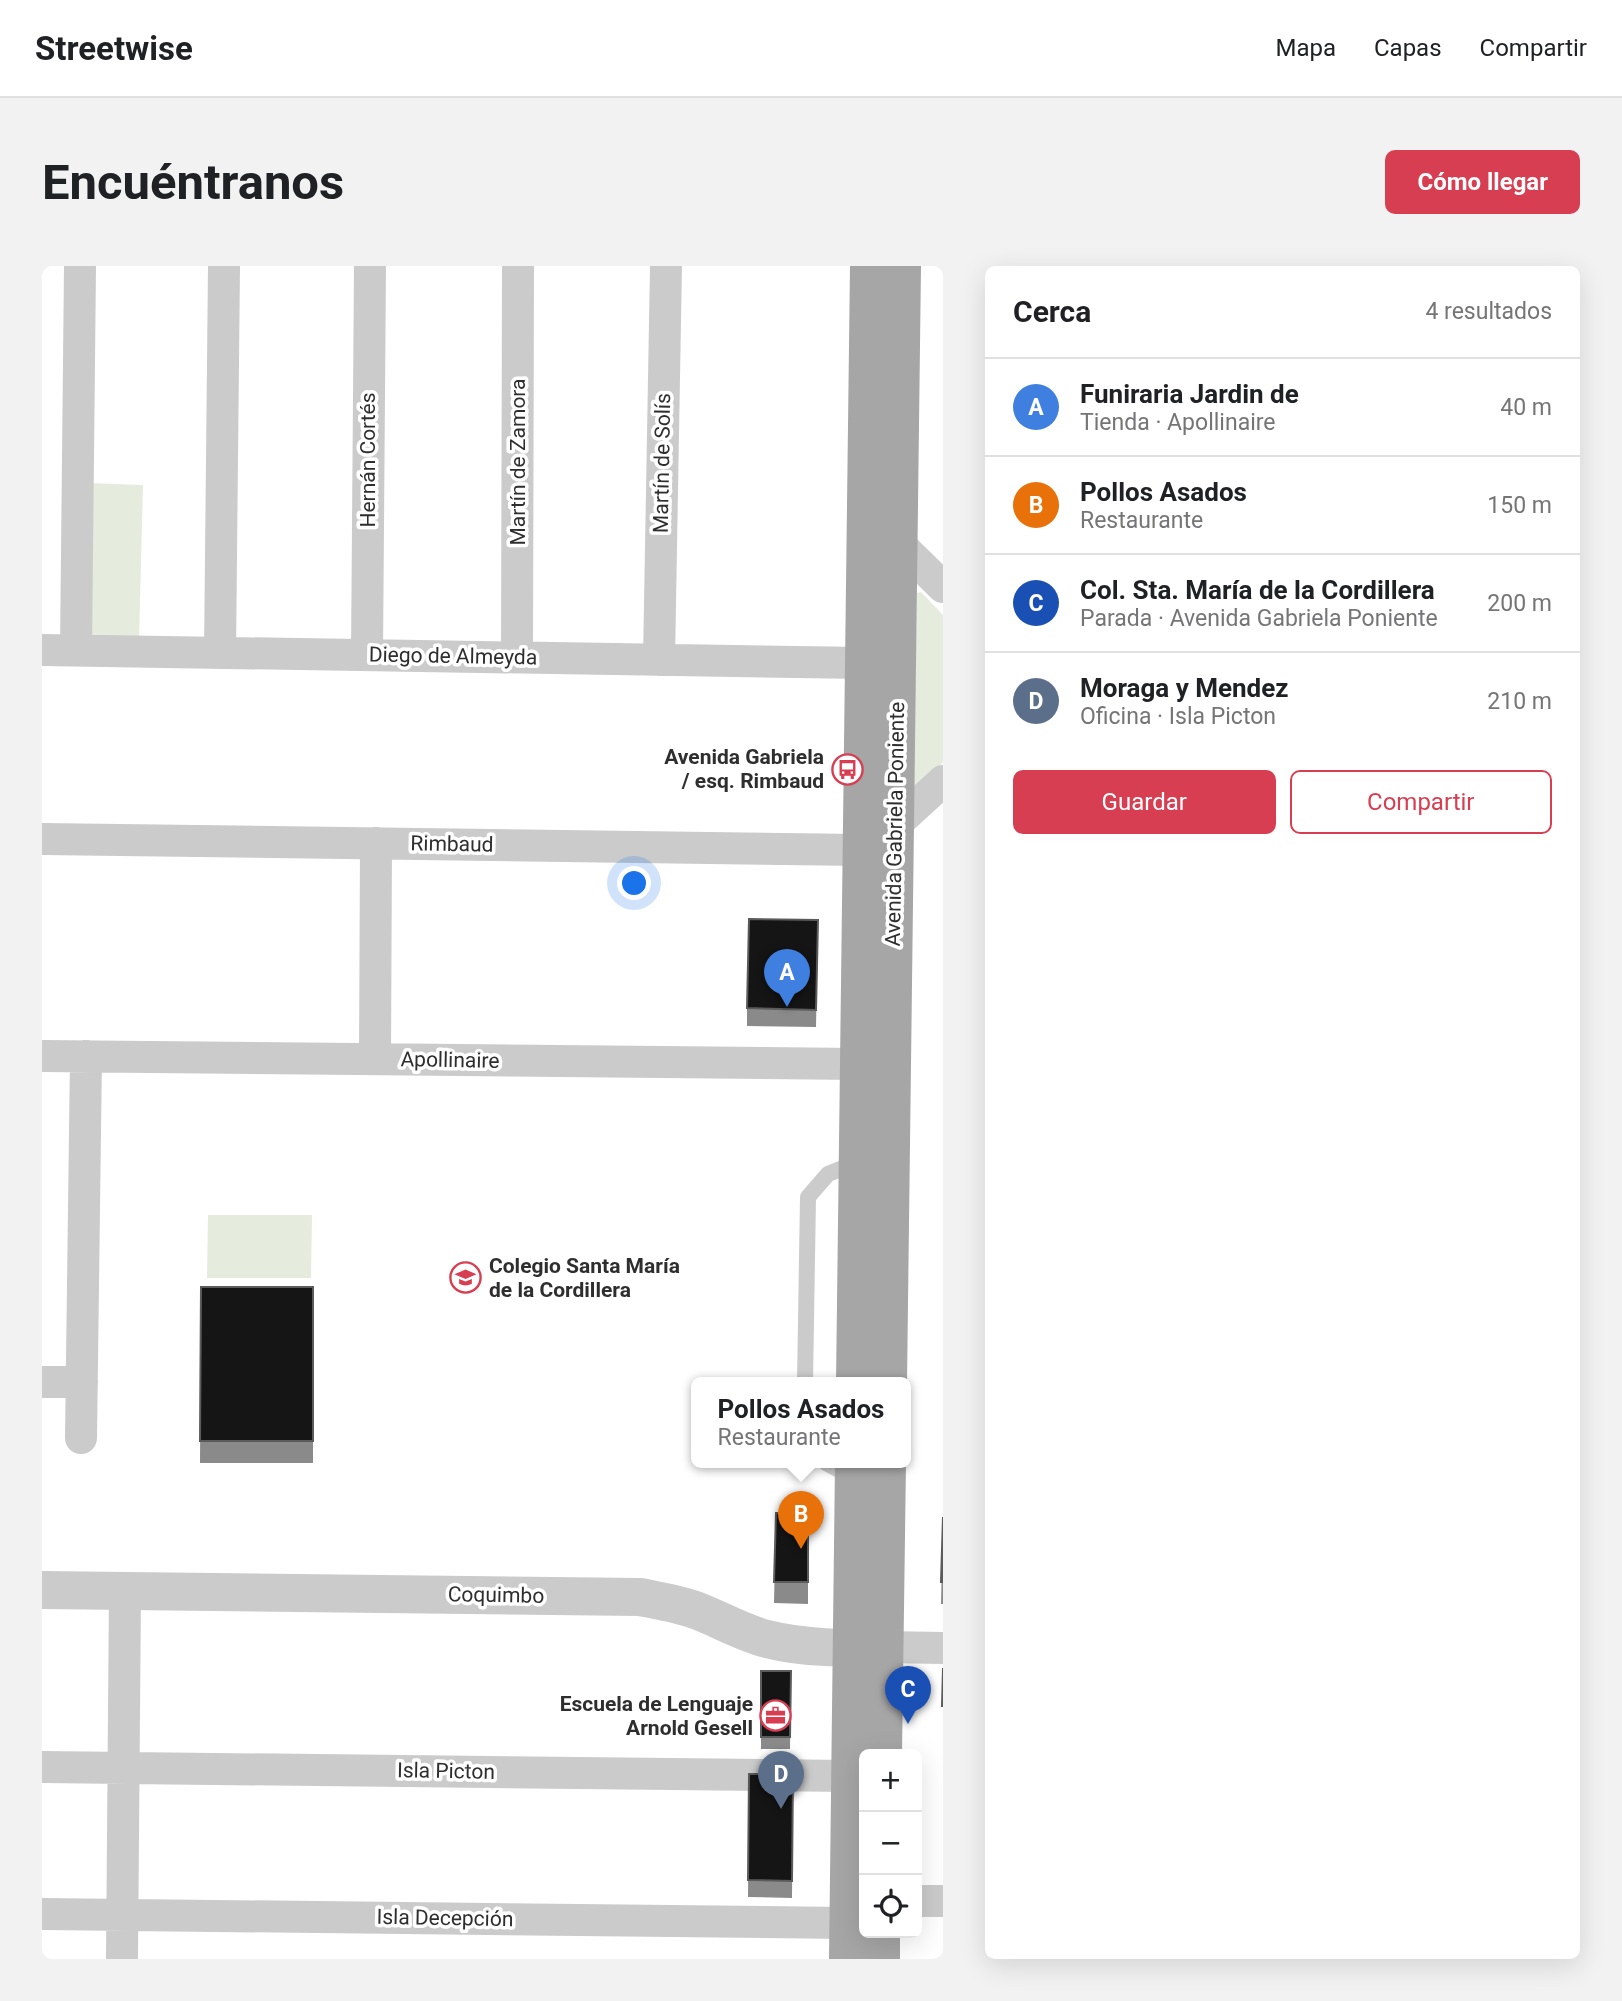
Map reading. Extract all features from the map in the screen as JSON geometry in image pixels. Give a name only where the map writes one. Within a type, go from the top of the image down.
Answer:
[{"type":"main road","name":"Avenida Gabriela Poniente","points":[[855,1377],[869,266]]},
{"type":"main road","name":"Avenida Gabriela Poniente","points":[[888,1377],[902,266]]},
{"type":"main road","points":[[855,1468],[868,1648],[882,1749]]},
{"type":"main road","points":[[868,1648],[850,1776],[859,1938],[881,1959]]},
{"type":"street","points":[[76,650],[80,266]]},
{"type":"street","points":[[220,653],[224,266]]},
{"type":"street","name":"Hernán Cortés","points":[[367,655],[370,266]]},
{"type":"street","name":"Martín de Zamora","points":[[517,657],[518,266]]},
{"type":"street","name":"Martín de Solís","points":[[659,660],[666,266]]},
{"type":"street","points":[[898,543],[943,587]]},
{"type":"street","name":"Diego de Almeyda","points":[[42,650],[864,663]]},
{"type":"street","points":[[895,825],[943,781]]},
{"type":"street","name":"Rimbaud","points":[[42,838],[862,850]]},
{"type":"street","points":[[375,1059],[376,843]]},
{"type":"street","name":"Apollinaire","points":[[42,1056],[859,1065]]},
{"type":"street","points":[[81,1438],[86,1056]]},
{"type":"street","points":[[42,1382],[82,1382]]},
{"type":"street","name":"Coquimbo","points":[[42,1590],[640,1597],[697,1611],[766,1639],[804,1645],[943,1648]]},
{"type":"street","points":[[122,1959],[125,1591]]},
{"type":"street","name":"Isla Picton","points":[[42,1767],[850,1776]]},
{"type":"street","points":[[922,1901],[943,1901]]},
{"type":"street","name":"Isla Decepción","points":[[42,1914],[859,1938]]},
{"type":"lane","points":[[805,1377],[808,1198],[828,1174],[858,1162]]},
{"type":"shaded area","points":[[88,483],[143,485],[139,640],[85,639]]},
{"type":"shaded area","points":[[921,592],[943,615],[943,762],[923,785],[913,787],[917,593]]},
{"type":"shaded area","points":[[208,1215],[312,1215],[311,1278],[207,1278]]},
{"type":"building","points":[[749,919],[818,920],[816,1010],[747,1008]]},
{"type":"building","points":[[201,1287],[313,1287],[313,1441],[200,1441]]},
{"type":"building","points":[[776,1513],[808,1513],[808,1582],[774,1582]]},
{"type":"building","points":[[943,1517],[943,1582],[941,1582]]},
{"type":"building","name":"Escuela de Lenguaje Arnold Gesell","points":[[761,1671],[791,1671],[790,1737],[761,1737]]},
{"type":"building","points":[[749,1774],[793,1774],[792,1881],[748,1880]]},
{"type":"place","name":"Avenida Gabriela / esq. Rimbaud","points":[[847,769]]},
{"type":"place","name":"Funiraria Jardin de","points":[[787,1007]]},
{"type":"place","name":"Colegio Santa María de la Cordillera","points":[[466,1278]]},
{"type":"place","name":"Pollos Asados","points":[[801,1549]]},
{"type":"place","name":"Escuela de Lenguaje Arnold Gesell","points":[[776,1716]]},
{"type":"place","name":"Col. Sta. María de la Cordillera","points":[[908,1724]]},
{"type":"place","name":"Moraga y Mendez","points":[[781,1809]]}]
